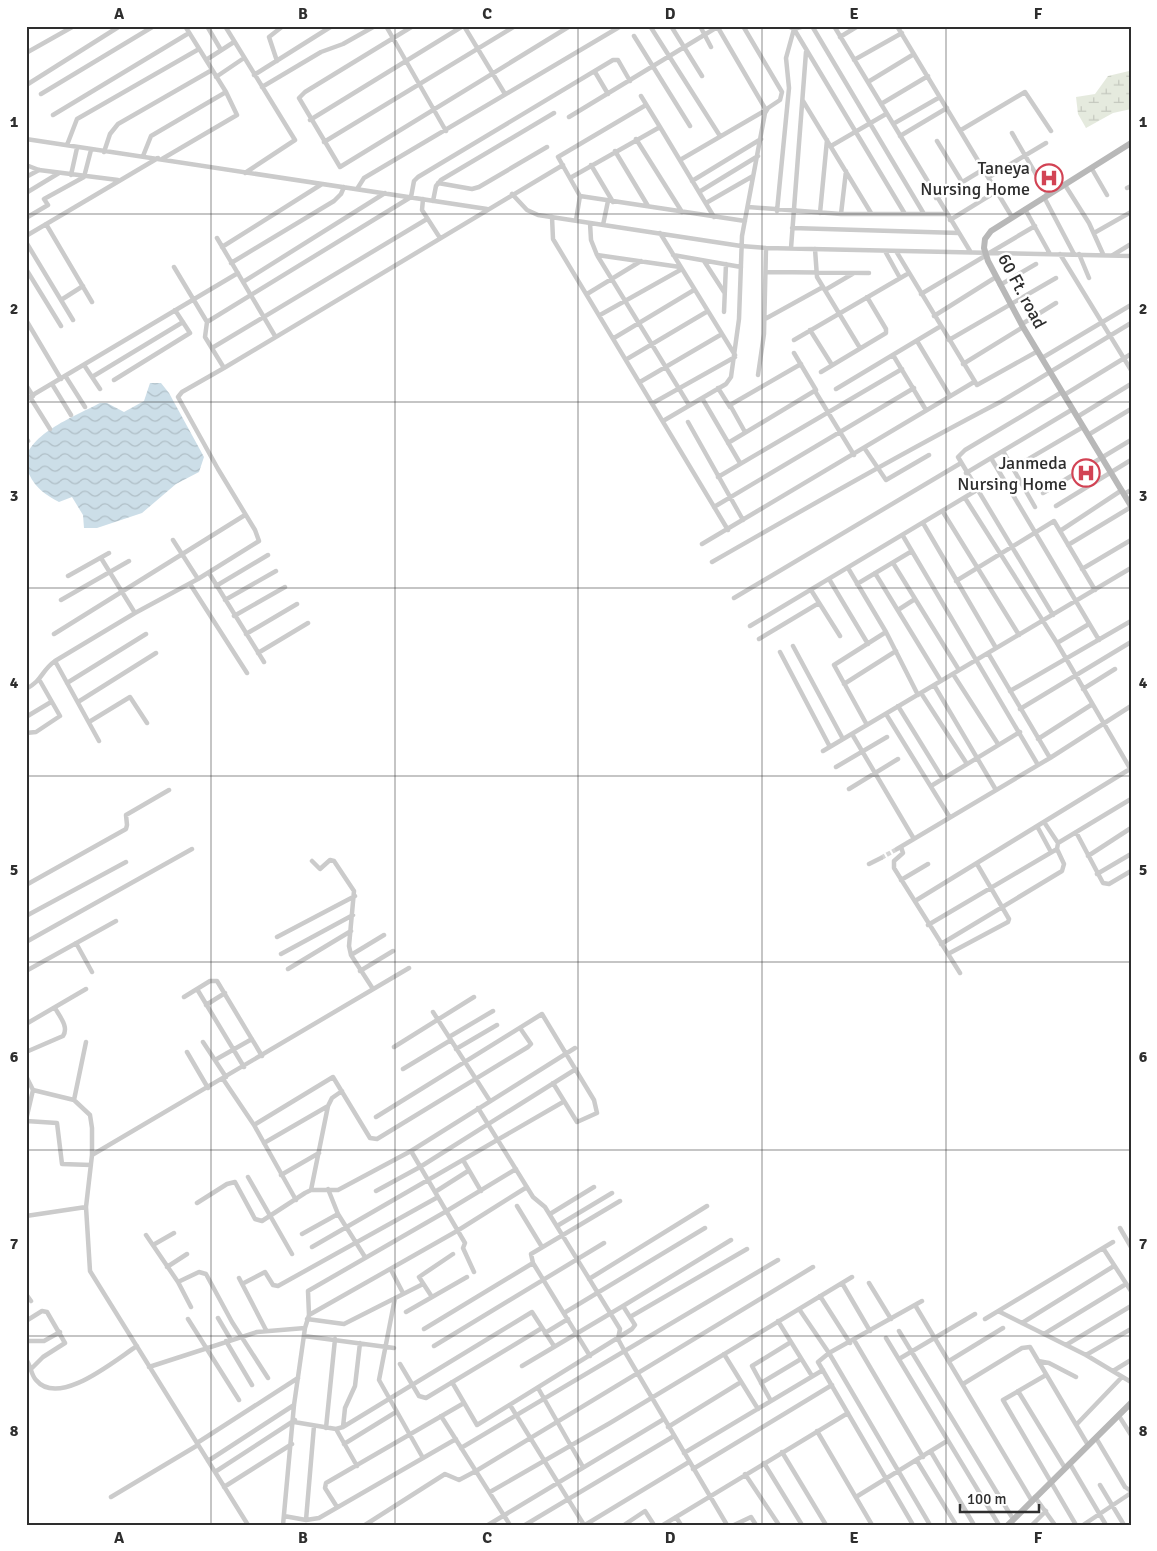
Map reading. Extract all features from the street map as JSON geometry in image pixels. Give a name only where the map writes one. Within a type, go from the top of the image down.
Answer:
[{"type":"street","points":[[26,53],[74,26]]},
{"type":"street","points":[[28,84],[120,26]]},
{"type":"street","points":[[41,94],[154,26]]},
{"type":"street","points":[[26,236],[120,180],[234,118],[236,111],[226,92],[185,26]]},
{"type":"street","points":[[207,26],[221,50]]},
{"type":"street","points":[[226,26],[254,75],[290,128],[295,140],[245,173]]},
{"type":"street","points":[[277,61],[269,37],[283,26]]},
{"type":"street","points":[[254,75],[332,26]]},
{"type":"street","points":[[262,87],[321,52],[343,44],[376,26]]},
{"type":"street","points":[[386,26],[446,131]]},
{"type":"street","points":[[413,26],[301,95],[299,101],[340,167],[570,26]]},
{"type":"street","points":[[310,120],[463,26],[505,94]]},
{"type":"street","points":[[324,142],[419,83],[479,50],[515,26]]},
{"type":"street","points":[[357,189],[364,178],[621,26]]},
{"type":"street","points":[[650,26],[720,136]]},
{"type":"street","points":[[671,26],[702,76]]},
{"type":"street","points":[[700,26],[711,46]]},
{"type":"street","points":[[569,117],[670,58],[718,26],[766,110],[741,246],[735,356],[730,380],[663,421]]},
{"type":"street","points":[[680,160],[778,102],[782,91],[743,26]]},
{"type":"street","points":[[788,26],[794,29],[905,214]]},
{"type":"street","points":[[794,29],[804,26]]},
{"type":"street","points":[[812,26],[924,214]]},
{"type":"street","points":[[834,26],[936,198],[970,251]]},
{"type":"street","points":[[840,37],[858,26]]},
{"type":"street","points":[[897,26],[1012,217]]},
{"type":"street","points":[[777,211],[789,88],[786,58],[794,29]]},
{"type":"street","points":[[53,115],[189,33]]},
{"type":"street","points":[[854,60],[902,33]]},
{"type":"street","points":[[634,36],[690,126]]},
{"type":"street","points":[[206,60],[234,42]]},
{"type":"street","points":[[67,145],[77,119],[199,49]]},
{"type":"street","points":[[791,248],[806,51]]},
{"type":"street","points":[[868,82],[914,54]]},
{"type":"street","points":[[216,77],[244,58]]},
{"type":"street","points":[[207,322],[411,197],[414,181],[418,177],[617,59],[630,81]]},
{"type":"street","points":[[104,152],[114,127],[212,70]]},
{"type":"street","points":[[595,72],[608,94]]},
{"type":"street","points":[[881,104],[928,76]]},
{"type":"street","points":[[143,156],[151,136],[226,92]]},
{"type":"street","points":[[960,130],[1025,92],[1051,131]]},
{"type":"street","points":[[641,96],[714,217]]},
{"type":"street","points":[[893,124],[940,97]]},
{"type":"street","points":[[802,100],[871,213]]},
{"type":"street","points":[[576,220],[580,196],[558,158],[559,155],[646,105]]},
{"type":"street","points":[[900,136],[947,108]]},
{"type":"street","points":[[433,201],[438,183],[554,113]]},
{"type":"street","points":[[831,146],[886,114]]},
{"type":"street","points":[[570,178],[660,126]]},
{"type":"street","points":[[1012,133],[1089,278]]},
{"type":"street","points":[[26,139],[487,209]]},
{"type":"street","points":[[636,139],[682,212]]},
{"type":"street","points":[[692,181],[761,139]]},
{"type":"street","points":[[820,213],[827,140]]},
{"type":"street","points":[[936,141],[962,182]]},
{"type":"street","points":[[989,177],[1046,143]]},
{"type":"street","name":"60 Ft. road","points":[[1131,143],[1012,217],[988,234],[984,243],[1000,285],[1131,506]]},
{"type":"street","points":[[438,183],[472,189],[479,187],[547,147]]},
{"type":"street","points":[[71,175],[77,148]]},
{"type":"street","points":[[26,218],[48,205],[44,199],[84,177],[91,150]]},
{"type":"street","points":[[615,151],[648,206]]},
{"type":"street","points":[[699,192],[758,156]]},
{"type":"street","points":[[26,165],[39,170],[120,180]]},
{"type":"street","points":[[26,689],[40,682],[44,670],[56,661],[135,614],[198,580],[259,541],[255,530],[178,396],[182,392],[563,165]]},
{"type":"street","points":[[591,165],[610,202],[603,225]]},
{"type":"street","points":[[936,198],[984,169]]},
{"type":"street","points":[[1092,169],[1107,195]]},
{"type":"street","points":[[26,177],[39,170]]},
{"type":"street","points":[[841,214],[846,171]]},
{"type":"street","points":[[26,193],[59,173]]},
{"type":"street","points":[[706,203],[753,176]]},
{"type":"street","points":[[222,247],[322,184]]},
{"type":"street","points":[[1065,185],[1094,233],[1103,254]]},
{"type":"street","points":[[231,262],[334,201],[341,194],[344,187]]},
{"type":"street","points":[[950,220],[997,191]]},
{"type":"street","points":[[242,282],[385,193]]},
{"type":"street","points":[[512,194],[527,210],[552,217],[741,246],[1131,256]]},
{"type":"street","points":[[580,196],[745,221]]},
{"type":"street","points":[[423,199],[421,208],[440,238]]},
{"type":"street","points":[[748,207],[777,211],[841,214],[946,214]]},
{"type":"street","points":[[1025,209],[1050,254]]},
{"type":"street","points":[[1094,233],[1131,212]]},
{"type":"street","points":[[552,217],[553,239],[627,359],[728,530]]},
{"type":"street","points":[[212,348],[427,218]]},
{"type":"street","points":[[590,223],[590,240],[597,255],[640,322],[689,405]]},
{"type":"street","points":[[46,224],[92,302]]},
{"type":"street","points":[[921,294],[1035,226]]},
{"type":"street","points":[[792,228],[959,233]]},
{"type":"street","points":[[660,233],[735,356]]},
{"type":"street","points":[[217,238],[275,336]]},
{"type":"street","points":[[26,242],[73,320]]},
{"type":"street","points":[[1113,255],[1131,244]]},
{"type":"street","points":[[758,375],[765,319],[766,248]]},
{"type":"street","points":[[815,249],[816,273],[860,348]]},
{"type":"street","points":[[885,251],[900,278]]},
{"type":"street","points":[[896,251],[977,385],[982,384],[1038,350]]},
{"type":"street","points":[[1060,254],[1131,370]]},
{"type":"street","points":[[597,255],[681,268]]},
{"type":"street","points":[[673,255],[741,267]]},
{"type":"street","points":[[704,261],[725,293]]},
{"type":"street","points":[[587,294],[641,262]]},
{"type":"street","points":[[724,312],[726,264]]},
{"type":"street","points":[[1000,285],[1036,264]]},
{"type":"street","points":[[174,267],[207,322],[205,337],[224,368]]},
{"type":"street","points":[[600,315],[681,268]]},
{"type":"street","points":[[26,269],[61,326]]},
{"type":"street","points":[[767,272],[870,272]]},
{"type":"street","points":[[30,397],[238,273]]},
{"type":"street","points":[[765,319],[855,273]]},
{"type":"street","points":[[794,340],[909,273]]},
{"type":"street","points":[[934,316],[996,277]]},
{"type":"street","points":[[949,340],[1056,278]]},
{"type":"street","points":[[61,300],[83,286]]},
{"type":"street","points":[[614,338],[694,290]]},
{"type":"street","points":[[821,372],[887,331],[867,297]]},
{"type":"street","points":[[963,364],[1056,303]]},
{"type":"street","points":[[1042,358],[1131,305]]},
{"type":"street","points":[[114,380],[190,333],[175,310]]},
{"type":"street","points":[[627,359],[708,311]]},
{"type":"street","points":[[26,320],[63,378],[85,407]]},
{"type":"street","points":[[92,377],[183,322]]},
{"type":"street","points":[[712,562],[877,467],[1002,401],[1131,323]]},
{"type":"street","points":[[836,389],[941,326]]},
{"type":"street","points":[[810,330],[832,365]]},
{"type":"street","points":[[640,382],[722,334]]},
{"type":"street","points":[[917,341],[950,396]]},
{"type":"street","points":[[794,352],[816,386],[815,391],[854,455]]},
{"type":"street","points":[[1053,615],[966,473],[959,454],[1131,354]]},
{"type":"street","points":[[893,355],[926,410]]},
{"type":"street","points":[[653,403],[735,356]]},
{"type":"street","points":[[730,407],[801,364]]},
{"type":"street","points":[[84,365],[100,389]]},
{"type":"street","points":[[718,477],[902,369]]},
{"type":"street","points":[[702,544],[974,382]]},
{"type":"street","points":[[52,384],[71,415]]},
{"type":"street","points":[[1077,417],[1131,384]]},
{"type":"street","points":[[26,385],[30,397],[50,429]]},
{"type":"street","points":[[718,388],[745,432]]},
{"type":"street","points":[[714,507],[914,388]]},
{"type":"street","points":[[728,443],[815,391]]},
{"type":"street","points":[[702,398],[740,464]]},
{"type":"street","points":[[966,473],[1073,409]]},
{"type":"street","points":[[1088,434],[1131,409]]},
{"type":"street","points":[[688,422],[743,520]]},
{"type":"street","points":[[1013,468],[1083,427]]},
{"type":"street","points":[[1043,492],[1131,440]]},
{"type":"street","points":[[865,448],[884,479],[889,479],[930,455]]},
{"type":"street","points":[[1003,451],[1035,507]]},
{"type":"street","points":[[991,458],[1099,640]]},
{"type":"street","points":[[1056,506],[1131,460]]},
{"type":"street","points":[[734,598],[961,463]]},
{"type":"street","points":[[750,626],[977,490]]},
{"type":"street","points":[[1060,531],[1123,492],[1131,490]]},
{"type":"street","points":[[914,901],[1130,769],[1057,643],[965,498]]},
{"type":"street","points":[[1068,545],[1131,506]]},
{"type":"street","points":[[943,512],[979,567],[1019,635]]},
{"type":"street","points":[[54,634],[122,594],[245,515]]},
{"type":"street","points":[[956,581],[1054,521],[1095,590]]},
{"type":"street","points":[[923,523],[996,648]]},
{"type":"street","points":[[903,536],[1038,765]]},
{"type":"street","points":[[173,540],[198,580]]},
{"type":"street","points":[[1082,569],[1131,540]]},
{"type":"street","points":[[857,584],[912,551]]},
{"type":"street","points":[[68,576],[109,553]]},
{"type":"street","points":[[216,586],[268,555]]},
{"type":"street","points":[[101,558],[135,614]]},
{"type":"street","points":[[61,600],[129,561]]},
{"type":"street","points":[[893,563],[959,670]]},
{"type":"street","points":[[848,568],[920,694],[967,764]]},
{"type":"street","points":[[823,751],[1131,568]]},
{"type":"street","points":[[225,600],[276,571]]},
{"type":"street","points":[[209,573],[264,662]]},
{"type":"street","points":[[875,573],[941,681]]},
{"type":"street","points":[[830,579],[868,644]]},
{"type":"street","points":[[190,584],[247,673]]},
{"type":"street","points":[[234,616],[285,587]]},
{"type":"street","points":[[811,590],[840,636]]},
{"type":"street","points":[[898,610],[915,598]]},
{"type":"street","points":[[759,640],[819,603]]},
{"type":"street","points":[[246,634],[297,604]]},
{"type":"street","points":[[1010,692],[1131,620]]},
{"type":"street","points":[[258,652],[308,622]]},
{"type":"street","points":[[1057,643],[1089,624]]},
{"type":"street","points":[[867,725],[834,665],[886,632]]},
{"type":"street","points":[[67,682],[146,634]]},
{"type":"street","points":[[1020,709],[1131,642]]},
{"type":"street","points":[[793,646],[843,739]]},
{"type":"street","points":[[844,684],[896,651]]},
{"type":"street","points":[[780,652],[830,747]]},
{"type":"street","points":[[78,702],[156,653]]},
{"type":"street","points":[[988,653],[1050,758]]},
{"type":"street","points":[[56,661],[100,741]]},
{"type":"street","points":[[1083,689],[1115,670]]},
{"type":"street","points":[[953,674],[998,744]]},
{"type":"street","points":[[26,733],[36,732],[60,716],[40,682]]},
{"type":"street","points":[[934,685],[996,790]]},
{"type":"street","points":[[89,722],[130,697],[147,723]]},
{"type":"street","points":[[26,717],[51,702]]},
{"type":"street","points":[[1038,739],[1091,704]]},
{"type":"street","points":[[898,706],[943,779]]},
{"type":"street","points":[[960,973],[928,925],[893,864],[903,854],[899,848],[949,816],[1050,758],[1131,706]]},
{"type":"street","points":[[886,714],[949,816]]},
{"type":"street","points":[[931,786],[1020,732]]},
{"type":"street","points":[[852,734],[914,839]]},
{"type":"street","points":[[836,767],[887,737]]},
{"type":"street","points":[[849,788],[876,774],[898,759]]},
{"type":"street","points":[[26,885],[126,829],[126,815],[169,790]]},
{"type":"street","points":[[928,925],[1051,852],[1076,832],[1131,798]]},
{"type":"street","points":[[941,944],[1062,871],[1064,864],[1044,822]]},
{"type":"street","points":[[1037,826],[1051,852]]},
{"type":"street","points":[[1088,856],[1131,828]]},
{"type":"street","points":[[1076,832],[1097,874],[1106,885],[1131,871]]},
{"type":"street","points":[[26,942],[192,849]]},
{"type":"street","points":[[1097,874],[1131,854]]},
{"type":"street","points":[[869,864],[881,858]]},
{"type":"street","points":[[312,861],[320,869],[330,860],[334,861],[351,886],[355,896],[349,946],[351,955],[373,989]]},
{"type":"street","points":[[26,916],[126,862]]},
{"type":"street","points":[[901,880],[928,864]]},
{"type":"street","points":[[948,954],[1008,922],[1009,915],[977,864]]},
{"type":"street","points":[[277,937],[355,896]]},
{"type":"street","points":[[281,954],[353,915]]},
{"type":"street","points":[[26,971],[116,921]]},
{"type":"street","points":[[288,969],[351,931]]},
{"type":"street","points":[[351,955],[384,935]]},
{"type":"street","points":[[76,943],[92,972]]},
{"type":"street","points":[[360,971],[393,950]]},
{"type":"street","points":[[92,1155],[409,968]]},
{"type":"street","points":[[184,998],[214,979],[225,993],[262,1056]]},
{"type":"street","points":[[26,1024],[86,989]]},
{"type":"street","points":[[197,990],[244,1067]]},
{"type":"street","points":[[206,1005],[225,993]]},
{"type":"street","points":[[394,1047],[474,997]]},
{"type":"street","points":[[26,1052],[63,1036],[66,1032],[55,1008]]},
{"type":"street","points":[[403,1069],[493,1010]]},
{"type":"street","points":[[433,1012],[490,1101]]},
{"type":"street","points":[[376,1117],[542,1014],[594,1100],[597,1113],[578,1122],[563,1102],[553,1083]]},
{"type":"street","points":[[456,1050],[497,1025]]},
{"type":"street","points":[[254,1125],[333,1077],[370,1138],[373,1139],[531,1044],[520,1028]]},
{"type":"street","points":[[215,1060],[252,1039]]},
{"type":"street","points":[[74,1100],[86,1042]]},
{"type":"street","points":[[204,1042],[296,1200]]},
{"type":"street","points":[[197,1203],[227,1184],[235,1182],[255,1219],[262,1221],[311,1190],[342,1188],[411,1151],[575,1048]]},
{"type":"street","points":[[187,1052],[208,1088]]},
{"type":"street","points":[[376,1190],[420,1167],[576,1069]]},
{"type":"street","points":[[26,1076],[33,1090],[26,1121],[57,1123],[62,1164],[91,1166]]},
{"type":"street","points":[[33,1090],[74,1100],[90,1115],[92,1155],[86,1207],[90,1271],[248,1525]]},
{"type":"street","points":[[311,1190],[328,1106],[332,1098],[342,1091]]},
{"type":"street","points":[[312,1247],[563,1102]]},
{"type":"street","points":[[264,1143],[328,1106]]},
{"type":"street","points":[[478,1108],[527,1187],[550,1214],[620,1329],[618,1339],[625,1352],[727,1525]]},
{"type":"street","points":[[411,1151],[465,1243],[463,1248],[474,1272]]},
{"type":"street","points":[[281,1175],[319,1153]]},
{"type":"street","points":[[463,1160],[481,1191]]},
{"type":"street","points":[[283,1525],[292,1444],[294,1405],[308,1317],[308,1291],[446,1212],[516,1169]]},
{"type":"street","points":[[435,1192],[468,1170]]},
{"type":"street","points":[[248,1177],[292,1254]]},
{"type":"street","points":[[308,1317],[458,1231],[527,1187]]},
{"type":"street","points":[[550,1214],[594,1187]]},
{"type":"street","points":[[328,1189],[338,1214],[365,1257]]},
{"type":"street","points":[[557,1226],[612,1193]]},
{"type":"street","points":[[242,1284],[264,1272],[273,1285],[278,1286],[438,1197]]},
{"type":"street","points":[[590,1356],[533,1263],[531,1254],[620,1201]]},
{"type":"street","points":[[517,1206],[542,1247]]},
{"type":"street","points":[[589,1279],[707,1206]]},
{"type":"street","points":[[26,1216],[86,1207]]},
{"type":"street","points":[[302,1234],[338,1214]]},
{"type":"street","points":[[564,1313],[705,1228]]},
{"type":"street","points":[[1120,1228],[1131,1247]]},
{"type":"street","points":[[153,1245],[174,1233]]},
{"type":"street","points":[[146,1234],[178,1282],[191,1307]]},
{"type":"street","points":[[522,1366],[731,1240]]},
{"type":"street","points":[[985,1319],[1000,1312],[1113,1242]]},
{"type":"street","points":[[434,1346],[604,1243]]},
{"type":"street","points":[[1103,1248],[1131,1291]]},
{"type":"street","points":[[630,1317],[747,1249]]},
{"type":"street","points":[[167,1267],[187,1254]]},
{"type":"street","points":[[432,1297],[422,1284],[420,1274],[453,1254]]},
{"type":"street","points":[[461,1448],[545,1400],[778,1260]]},
{"type":"street","points":[[424,1329],[533,1263]]},
{"type":"street","points":[[1022,1323],[1114,1266]]},
{"type":"street","points":[[365,1525],[445,1474],[459,1480],[476,1472],[813,1267]]},
{"type":"street","points":[[391,1270],[403,1293]]},
{"type":"street","points":[[178,1282],[199,1272],[206,1274],[268,1378]]},
{"type":"street","points":[[406,1312],[466,1277]]},
{"type":"street","points":[[490,1492],[652,1398],[852,1277]]},
{"type":"street","points":[[239,1278],[266,1330]]},
{"type":"street","points":[[842,1283],[870,1331]]},
{"type":"street","points":[[868,1283],[891,1319]]},
{"type":"street","points":[[308,1317],[344,1324],[422,1284]]},
{"type":"street","points":[[1044,1334],[1126,1284]]},
{"type":"street","points":[[26,1294],[31,1301]]},
{"type":"street","points":[[820,1296],[852,1341],[923,1457]]},
{"type":"street","points":[[395,1298],[379,1380],[424,1458]]},
{"type":"street","points":[[913,1525],[818,1362],[829,1353],[922,1301]]},
{"type":"street","points":[[915,1305],[1034,1499],[1046,1510],[1054,1524]]},
{"type":"street","points":[[452,1382],[478,1425],[618,1339],[634,1327],[623,1306]]},
{"type":"street","points":[[1066,1345],[1131,1306]]},
{"type":"street","points":[[799,1309],[829,1353],[930,1525]]},
{"type":"street","points":[[26,1320],[44,1311],[65,1340],[64,1345],[43,1357],[32,1368]]},
{"type":"street","points":[[216,1472],[294,1421],[326,1428],[336,1429],[343,1426],[525,1314],[532,1312],[554,1346]]},
{"type":"street","points":[[1000,1312],[1086,1355],[1131,1382]]},
{"type":"street","points":[[899,1358],[975,1314]]},
{"type":"street","points":[[218,1318],[252,1384]]},
{"type":"street","points":[[188,1319],[239,1400]]},
{"type":"street","points":[[545,1334],[568,1319]]},
{"type":"street","points":[[778,1321],[812,1376]]},
{"type":"street","points":[[149,1367],[242,1336],[266,1330],[305,1328]]},
{"type":"street","points":[[400,1364],[422,1398],[542,1328]]},
{"type":"street","points":[[949,1361],[1003,1328]]},
{"type":"street","points":[[1086,1355],[1131,1329]]},
{"type":"street","points":[[899,1331],[1013,1519]]},
{"type":"street","points":[[26,1341],[44,1341],[60,1332]]},
{"type":"street","points":[[304,1336],[394,1348]]},
{"type":"street","points":[[886,1338],[999,1525]]},
{"type":"street","points":[[326,1428],[335,1339]]},
{"type":"street","points":[[771,1401],[752,1370],[753,1364],[791,1342]]},
{"type":"street","points":[[343,1426],[345,1408],[355,1386],[360,1343]]},
{"type":"street","points":[[26,1359],[32,1368],[35,1380],[51,1390],[61,1390],[80,1383],[137,1346]]},
{"type":"street","points":[[963,1384],[1026,1347],[1032,1350],[1088,1445]]},
{"type":"street","points":[[724,1354],[758,1409]]},
{"type":"street","points":[[761,1383],[801,1359]]},
{"type":"street","points":[[1113,1371],[1131,1360]]},
{"type":"street","points":[[1038,1361],[1049,1363],[1076,1377]]},
{"type":"street","points":[[684,1453],[823,1370]]},
{"type":"street","points":[[1046,1375],[1005,1398],[1004,1403],[1076,1525]]},
{"type":"street","points":[[1076,1425],[1122,1377]]},
{"type":"street","points":[[111,1497],[298,1378]]},
{"type":"street","points":[[668,1427],[741,1382]]},
{"type":"street","points":[[693,1469],[832,1386]]},
{"type":"street","points":[[538,1388],[584,1467]]},
{"type":"street","points":[[1018,1391],[1106,1525]]},
{"type":"street","points":[[337,1507],[325,1485],[464,1402]]},
{"type":"street","points":[[510,1404],[585,1525],[689,1462]]},
{"type":"street","points":[[1008,1525],[1130,1404]]},
{"type":"street","points":[[208,1461],[294,1405]]},
{"type":"street","points":[[344,1444],[396,1412]]},
{"type":"street","points":[[663,1525],[848,1413]]},
{"type":"street","points":[[441,1416],[510,1525]]},
{"type":"street","points":[[1119,1416],[1130,1432]]},
{"type":"street","points":[[488,1525],[664,1419]]},
{"type":"street","points":[[306,1520],[314,1426]]},
{"type":"street","points":[[336,1429],[357,1466]]},
{"type":"street","points":[[816,1431],[872,1525]]},
{"type":"street","points":[[526,1525],[674,1436]]},
{"type":"street","points":[[1083,1525],[1131,1492],[1125,1487],[1096,1438]]},
{"type":"street","points":[[284,1516],[306,1520],[319,1518],[456,1440]]},
{"type":"street","points":[[856,1497],[947,1441]]},
{"type":"street","points":[[224,1487],[292,1444]]},
{"type":"street","points":[[782,1452],[826,1525]]},
{"type":"street","points":[[930,1452],[974,1525]]},
{"type":"street","points":[[917,1461],[956,1525]]},
{"type":"street","points":[[764,1463],[802,1525]]},
{"type":"street","points":[[745,1474],[778,1525]]},
{"type":"street","points":[[1100,1485],[1124,1525]]},
{"type":"street","points":[[1032,1525],[1046,1510]]},
{"type":"street","points":[[624,1525],[646,1511],[654,1525]]},
{"type":"street","points":[[676,1517],[680,1525]]},
{"type":"street","points":[[734,1525],[750,1517],[756,1525]]},
{"type":"green space","points":[[1129,71],[1131,109],[1113,113],[1086,128],[1078,114],[1076,97],[1095,94],[1108,76]]},
{"type":"water","points":[[150,383],[161,383],[169,393],[204,457],[199,472],[176,484],[142,513],[97,528],[84,528],[83,515],[72,497],[59,502],[35,484],[29,474],[26,462],[29,450],[37,440],[62,422],[100,403],[107,403],[124,412],[144,401]]},
{"type":"tunnel","points":[[881,858],[897,849]]},
{"type":"place","name":"Taneya Nursing Home","points":[[1049,178]]},
{"type":"place","name":"Janmeda Nursing Home","points":[[1086,473]]}]
